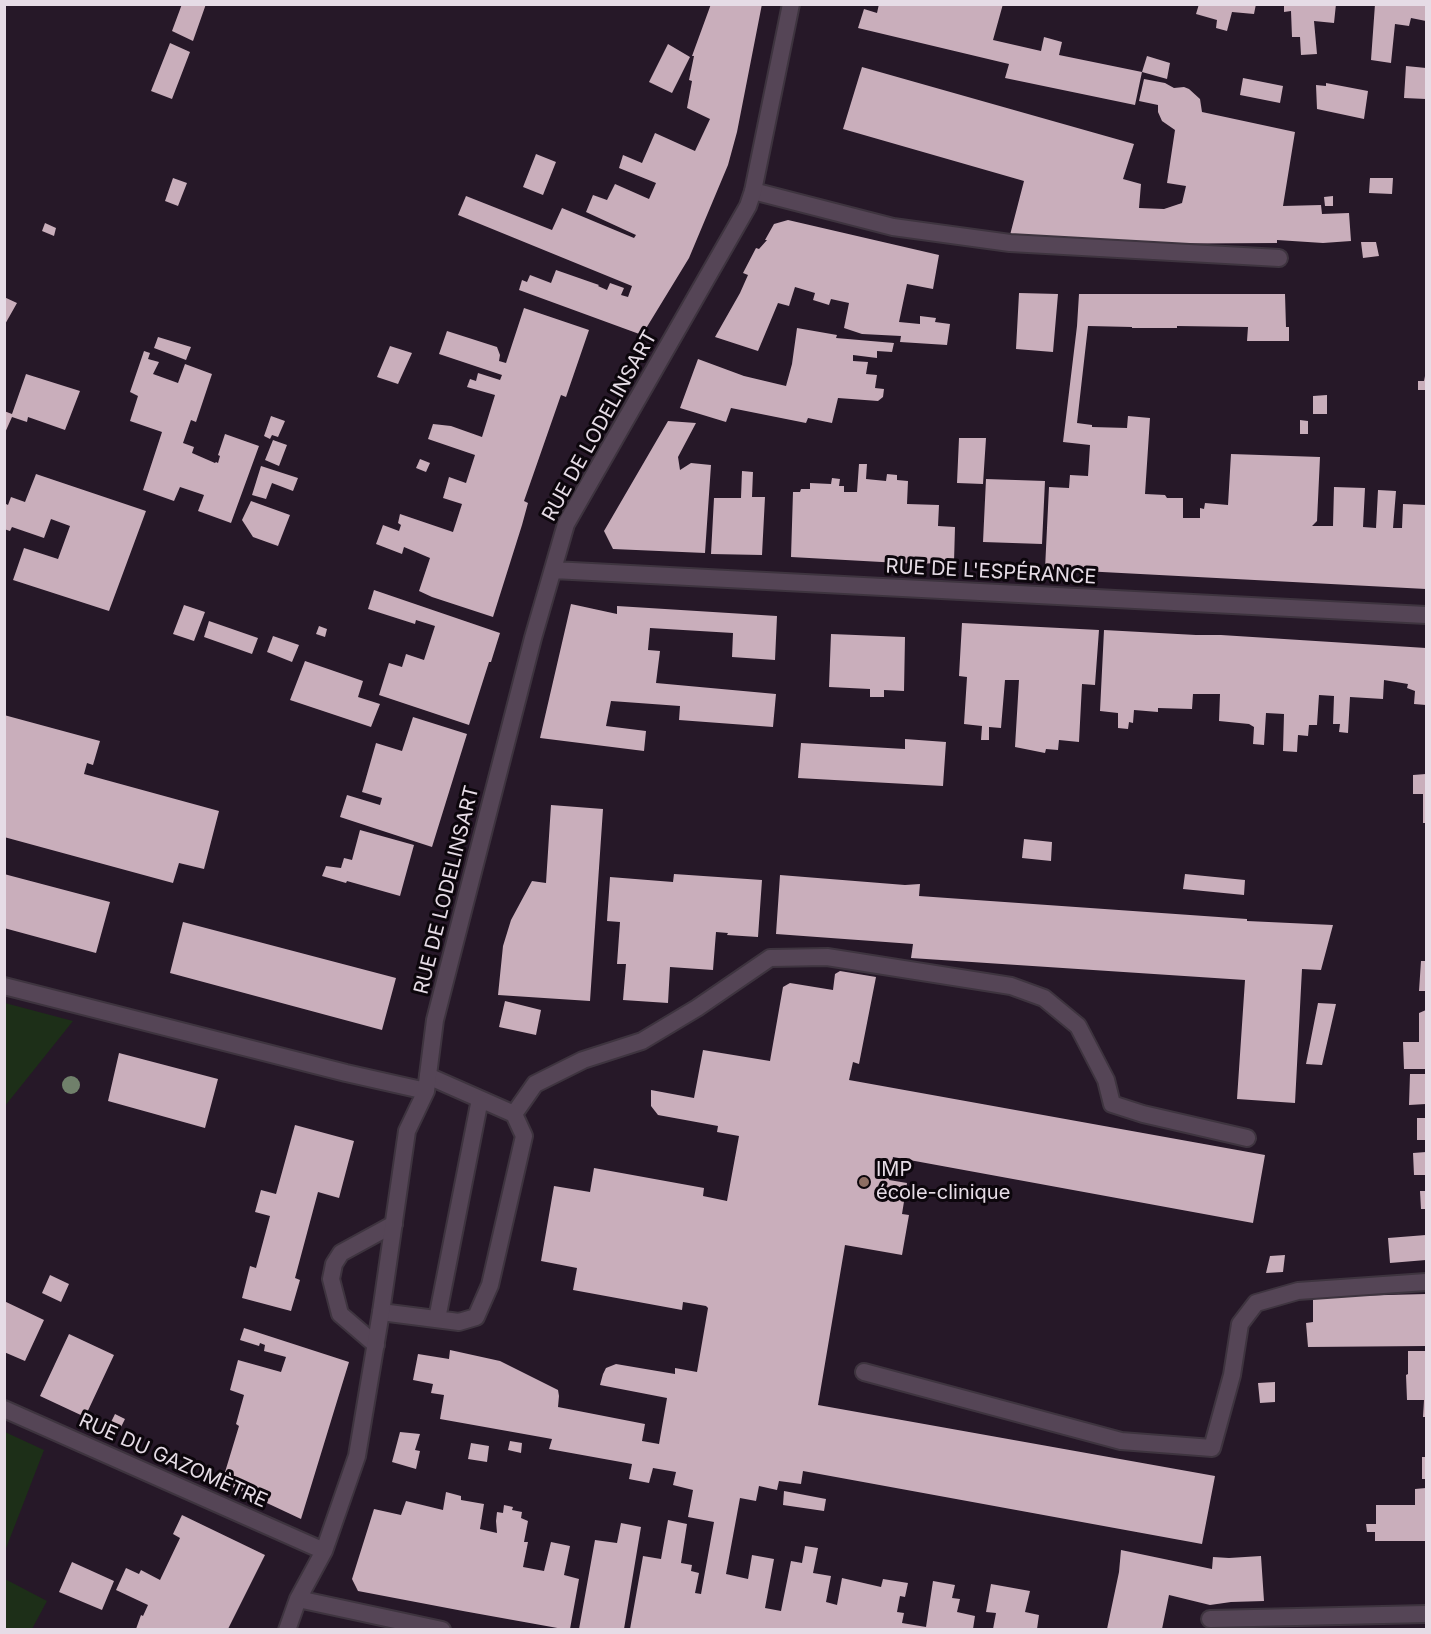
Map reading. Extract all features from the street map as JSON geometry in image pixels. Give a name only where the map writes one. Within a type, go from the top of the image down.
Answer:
[{"type":"street","name":"RUE DE LODELINSART","points":[[287,1629],[298,1599],[324,1551],[357,1456],[376,1345],[407,1131],[427,1083],[435,1020],[533,638],[566,524],[748,206],[753,191],[790,4]]},
{"type":"street","points":[[753,191],[893,227],[1010,243],[1279,258]]},
{"type":"street","name":"RUE DE L'ESPÉRANCE","points":[[553,570],[1426,615]]},
{"type":"street","points":[[514,1114],[535,1084],[583,1060],[642,1041],[697,1008],[770,958],[827,957],[1011,986],[1044,998],[1078,1026],[1106,1080],[1112,1104],[1143,1114],[1247,1138]]},
{"type":"street","points":[[4,986],[323,1067],[427,1083],[480,1099],[514,1114],[524,1136],[490,1285],[476,1317],[459,1322],[381,1312]]},
{"type":"street","points":[[437,1319],[480,1099]]},
{"type":"street","points":[[376,1345],[340,1314],[332,1279],[334,1264],[341,1253],[394,1224]]},
{"type":"street","points":[[864,1372],[1121,1441],[1212,1448],[1232,1375],[1239,1324],[1256,1303],[1298,1291],[1426,1282]]},
{"type":"street","name":"RUE DU GAZOMÈTRE","points":[[4,1409],[324,1551]]},
{"type":"street","points":[[298,1599],[442,1629]]},
{"type":"street","points":[[1210,1619],[1426,1614]]},
{"type":"green space","points":[[4,1003],[73,1021],[5,1106]]},
{"type":"green space","points":[[5,1432],[44,1450],[5,1551]]},
{"type":"green space","points":[[5,1579],[47,1601],[32,1629],[5,1629]]},
{"type":"building","points":[[182,4],[206,4],[193,41],[172,31]]},
{"type":"building","points":[[711,4],[762,4],[737,132],[728,165],[689,258],[642,335],[519,290],[522,280],[527,282],[530,275],[551,283],[556,270],[607,290],[610,283],[624,288],[621,295],[628,297],[632,286],[458,215],[466,196],[552,230],[562,208],[634,238],[636,235],[586,212],[593,195],[607,200],[615,184],[649,199],[656,183],[619,168],[623,155],[642,163],[655,133],[695,151],[710,119],[687,108],[692,81],[689,80],[694,56],[692,56]]},
{"type":"building","points":[[879,4],[1003,4],[993,40],[1041,51],[1044,37],[1062,42],[1059,55],[1142,72],[1135,105],[1005,78],[1009,64],[858,28],[864,9],[877,13]]},
{"type":"building","points":[[1199,4],[1256,4],[1254,14],[1232,12],[1227,31],[1216,28],[1217,20],[1196,14]]},
{"type":"building","points":[[1284,4],[1336,4],[1334,23],[1314,21],[1317,54],[1301,55],[1300,37],[1292,37],[1291,11],[1284,12]]},
{"type":"building","points":[[1375,4],[1426,4],[1426,21],[1411,18],[1409,26],[1395,24],[1391,63],[1371,60]]},
{"type":"building","points":[[170,43],[190,52],[172,99],[151,91]]},
{"type":"building","points":[[668,44],[690,57],[672,93],[649,82]]},
{"type":"building","points":[[1147,56],[1170,63],[1167,79],[1142,72]]},
{"type":"building","points":[[1406,66],[1426,68],[1426,99],[1404,98]]},
{"type":"building","points":[[862,67],[1134,144],[1123,179],[1141,184],[1139,208],[1164,209],[1182,203],[1186,186],[1167,183],[1175,130],[1162,121],[1158,105],[1139,101],[1144,79],[1165,83],[1174,88],[1184,87],[1200,99],[1202,112],[1295,132],[1283,206],[1321,205],[1322,214],[1349,213],[1351,241],[1323,243],[1277,240],[1277,243],[1107,244],[1010,235],[1024,181],[843,129]]},
{"type":"building","points":[[1243,78],[1283,86],[1280,103],[1240,95]]},
{"type":"building","points":[[1326,83],[1368,91],[1364,119],[1317,109],[1316,85],[1326,86]]},
{"type":"building","points":[[536,154],[556,162],[543,195],[523,187]]},
{"type":"building","points":[[173,178],[187,183],[178,206],[165,201]]},
{"type":"building","points":[[1370,178],[1393,178],[1392,194],[1369,193]]},
{"type":"building","points":[[1333,196],[1333,206],[1325,206],[1324,197]]},
{"type":"building","points":[[788,220],[939,255],[933,289],[907,284],[899,322],[920,324],[920,316],[936,318],[935,322],[950,324],[947,345],[900,342],[901,336],[862,334],[844,328],[849,303],[831,299],[829,305],[813,300],[815,293],[795,287],[789,306],[778,303],[758,351],[715,337],[740,293],[748,275],[743,273],[756,248],[759,249],[767,240],[765,240],[774,224]]},
{"type":"building","points":[[45,223],[56,228],[54,236],[42,231]]},
{"type":"building","points":[[1361,242],[1376,242],[1379,256],[1363,258]]},
{"type":"building","points":[[1019,293],[1058,294],[1053,352],[1016,349]]},
{"type":"building","points":[[1079,294],[1285,294],[1286,327],[1289,327],[1289,341],[1247,341],[1248,327],[1088,326],[1077,423],[1092,425],[1092,427],[1127,428],[1128,416],[1150,418],[1145,494],[1183,498],[1183,518],[1200,518],[1200,508],[1204,509],[1205,503],[1228,505],[1231,454],[1320,457],[1317,521],[1312,526],[1333,526],[1334,487],[1365,488],[1363,527],[1376,528],[1378,490],[1396,491],[1393,528],[1402,528],[1403,504],[1426,505],[1426,589],[1045,569],[1049,487],[1069,488],[1070,475],[1088,476],[1090,445],[1063,442]]},
{"type":"building","points":[[4,297],[17,303],[4,326]]},
{"type":"building","points":[[524,308],[589,330],[566,397],[561,395],[524,501],[528,503],[493,617],[419,591],[430,558],[404,547],[402,554],[376,544],[383,525],[399,531],[400,514],[453,532],[462,504],[443,498],[449,477],[466,483],[475,455],[428,439],[433,424],[451,426],[482,437],[495,395],[467,387],[470,379],[476,381],[478,373],[500,380],[502,375],[439,354],[447,331],[497,347],[500,355],[499,361],[506,363]]},
{"type":"building","points":[[797,328],[837,335],[836,338],[894,343],[892,352],[877,351],[877,358],[853,355],[853,361],[868,362],[866,374],[877,375],[875,388],[884,389],[883,397],[878,401],[838,398],[832,423],[808,418],[806,423],[731,408],[726,422],[680,408],[698,359],[744,376],[786,386]]},
{"type":"building","points":[[158,337],[191,347],[186,360],[154,348]]},
{"type":"building","points":[[390,346],[412,353],[398,384],[377,377]]},
{"type":"building","points":[[144,351],[150,353],[148,359],[159,362],[153,374],[178,383],[185,364],[212,374],[196,422],[191,420],[183,443],[194,447],[192,453],[218,463],[220,456],[218,455],[225,434],[259,446],[231,523],[198,511],[204,495],[180,487],[174,501],[143,490],[162,432],[130,421],[138,396],[130,392]]},
{"type":"building","points":[[26,374],[80,391],[65,430],[28,417],[27,422],[12,417],[4,435],[4,411],[12,414]]},
{"type":"building","points":[[1425,376],[1426,390],[1418,390],[1418,381],[1424,381]]},
{"type":"building","points":[[1327,395],[1327,414],[1313,414],[1313,396]]},
{"type":"building","points":[[271,416],[285,421],[278,437],[272,435],[270,439],[264,436]]},
{"type":"building","points":[[1300,420],[1308,421],[1308,434],[1300,434]]},
{"type":"building","points":[[668,421],[696,423],[678,457],[680,470],[691,463],[711,465],[705,553],[613,549],[604,531]]},
{"type":"building","points":[[959,438],[986,438],[983,484],[957,483]]},
{"type":"building","points":[[273,440],[287,445],[279,466],[265,460]]},
{"type":"building","points":[[420,459],[430,463],[426,472],[416,468]]},
{"type":"building","points":[[859,464],[867,464],[866,479],[886,481],[887,474],[897,475],[897,480],[908,481],[907,504],[939,505],[938,526],[955,527],[954,562],[918,564],[791,557],[793,492],[810,489],[810,483],[831,484],[832,478],[840,479],[839,486],[844,486],[844,492],[857,492]]},
{"type":"building","points":[[261,466],[298,478],[293,491],[272,483],[266,499],[252,495]]},
{"type":"building","points":[[742,471],[753,472],[752,497],[765,497],[762,555],[711,554],[714,498],[741,498]]},
{"type":"building","points":[[36,474],[146,511],[109,611],[13,580],[24,548],[58,559],[70,526],[51,519],[44,538],[12,527],[10,531],[4,529],[4,503],[8,505],[11,497],[25,502]]},
{"type":"building","points":[[986,479],[1045,481],[1042,544],[983,542]]},
{"type":"building","points":[[251,501],[290,515],[278,546],[253,537],[242,520]]},
{"type":"building","points":[[374,590],[500,633],[469,725],[379,695],[389,663],[402,667],[406,654],[424,660],[435,626],[416,620],[415,624],[368,609]]},
{"type":"building","points":[[571,604],[617,614],[617,606],[777,616],[775,660],[732,657],[733,633],[650,628],[648,650],[660,651],[656,683],[776,694],[773,727],[679,720],[680,706],[611,701],[606,726],[646,731],[644,751],[540,738]]},
{"type":"building","points":[[184,605],[205,612],[194,641],[173,634]]},
{"type":"building","points":[[209,621],[258,638],[252,654],[204,637]]},
{"type":"building","points":[[962,623],[1099,630],[1095,685],[1082,684],[1079,742],[1059,740],[1058,750],[1046,749],[1045,753],[1015,747],[1019,680],[1005,680],[1001,728],[989,727],[989,740],[981,740],[982,726],[964,724],[967,677],[959,676]]},
{"type":"building","points":[[319,626],[327,629],[325,637],[316,634]]},
{"type":"building","points":[[1104,630],[1426,648],[1426,705],[1414,704],[1415,691],[1407,688],[1408,684],[1384,680],[1383,699],[1350,697],[1348,733],[1339,732],[1340,724],[1333,724],[1334,696],[1319,695],[1317,725],[1309,725],[1308,736],[1298,735],[1297,752],[1283,751],[1284,714],[1266,713],[1264,745],[1253,744],[1254,727],[1249,724],[1219,721],[1220,694],[1193,694],[1192,709],[1158,708],[1158,712],[1134,710],[1133,723],[1129,722],[1128,729],[1118,728],[1118,713],[1100,711]]},
{"type":"building","points":[[831,634],[905,637],[904,691],[884,690],[884,697],[870,697],[870,689],[829,687]]},
{"type":"building","points":[[273,636],[299,645],[292,662],[267,652]]},
{"type":"building","points":[[305,661],[363,681],[358,697],[380,704],[371,727],[290,700]]},
{"type":"building","points":[[4,715],[100,741],[93,765],[87,763],[84,774],[219,811],[204,869],[179,863],[173,883],[4,837]]},
{"type":"building","points":[[413,717],[467,734],[432,847],[340,817],[347,795],[380,805],[382,798],[362,792],[376,743],[402,751]]},
{"type":"building","points":[[905,739],[946,742],[943,786],[798,778],[801,743],[905,749]]},
{"type":"building","points":[[1426,774],[1426,823],[1423,823],[1423,794],[1413,794],[1413,775]]},
{"type":"building","points":[[551,805],[603,809],[590,1001],[498,995],[503,946],[511,920],[532,881],[546,883]]},
{"type":"building","points":[[360,830],[414,845],[400,896],[322,876],[326,866],[341,868],[344,858],[352,860]]},
{"type":"building","points":[[1024,839],[1052,842],[1051,861],[1022,858]]},
{"type":"building","points":[[4,874],[110,902],[96,953],[4,928]]},
{"type":"building","points":[[674,874],[762,880],[758,937],[716,932],[713,970],[670,967],[668,1003],[623,1000],[626,964],[617,964],[620,922],[607,921],[610,877],[673,882]]},
{"type":"building","points":[[1185,874],[1245,880],[1244,895],[1183,889]]},
{"type":"building","points":[[780,875],[905,885],[920,884],[919,896],[1247,919],[1247,921],[1333,925],[1321,970],[1302,969],[1295,1103],[1237,1099],[1245,980],[911,958],[913,944],[776,934]]},
{"type":"building","points":[[183,922],[396,978],[382,1030],[170,973]]},
{"type":"building","points":[[1421,961],[1426,961],[1426,991],[1419,991]]},
{"type":"building","points":[[840,971],[876,977],[859,1064],[853,1062],[849,1080],[1265,1155],[1253,1223],[893,1157],[889,1180],[907,1183],[902,1214],[909,1215],[902,1255],[845,1245],[818,1405],[1215,1476],[1202,1544],[803,1471],[801,1484],[779,1481],[777,1490],[759,1486],[756,1501],[740,1498],[726,1574],[748,1579],[752,1555],[774,1559],[765,1608],[781,1611],[791,1561],[802,1563],[805,1546],[818,1548],[813,1573],[831,1576],[826,1602],[837,1605],[842,1578],[881,1587],[883,1579],[908,1583],[905,1597],[900,1596],[897,1612],[904,1613],[902,1623],[926,1627],[933,1581],[955,1585],[952,1598],[960,1599],[957,1612],[975,1616],[973,1629],[630,1629],[643,1556],[661,1559],[668,1520],[687,1524],[681,1563],[692,1565],[691,1571],[699,1573],[695,1593],[701,1594],[714,1522],[688,1517],[693,1490],[673,1485],[676,1472],[653,1468],[649,1483],[629,1479],[632,1464],[549,1449],[552,1439],[440,1419],[444,1395],[431,1393],[433,1384],[413,1380],[418,1354],[449,1359],[450,1350],[500,1361],[558,1390],[558,1407],[645,1424],[642,1441],[659,1444],[667,1398],[600,1385],[603,1374],[606,1368],[616,1364],[675,1374],[675,1368],[697,1372],[708,1308],[683,1302],[682,1310],[573,1290],[577,1268],[541,1261],[554,1186],[590,1192],[594,1168],[704,1188],[703,1196],[727,1201],[739,1136],[717,1132],[718,1126],[658,1115],[651,1106],[651,1090],[694,1098],[703,1050],[770,1061],[783,987],[790,983],[833,990],[835,974]]},
{"type":"building","points":[[505,1001],[541,1010],[536,1035],[499,1027]]},
{"type":"building","points":[[1318,1003],[1336,1004],[1322,1065],[1306,1064]]},
{"type":"building","points":[[1426,1010],[1426,1069],[1404,1069],[1403,1042],[1419,1042],[1419,1013]]},
{"type":"building","points":[[119,1053],[218,1079],[205,1128],[108,1101]]},
{"type":"building","points":[[1410,1074],[1426,1074],[1426,1104],[1409,1105]]},
{"type":"building","points":[[1417,1118],[1426,1118],[1426,1140],[1417,1140]]},
{"type":"building","points":[[295,1125],[354,1141],[339,1198],[318,1192],[295,1278],[300,1280],[291,1311],[242,1298],[250,1266],[256,1268],[270,1216],[255,1212],[261,1190],[276,1194]]},
{"type":"building","points":[[1426,1152],[1426,1175],[1414,1175],[1413,1153]]},
{"type":"building","points":[[1420,1191],[1426,1191],[1426,1209],[1421,1209]]},
{"type":"building","points":[[1426,1235],[1426,1260],[1390,1263],[1388,1238]]},
{"type":"building","points":[[1285,1255],[1283,1272],[1266,1273],[1270,1256]]},
{"type":"building","points":[[50,1275],[69,1284],[61,1302],[42,1293]]},
{"type":"building","points":[[1426,1294],[1426,1346],[1308,1347],[1306,1323],[1313,1322],[1313,1297]]},
{"type":"building","points":[[4,1301],[44,1320],[25,1361],[4,1352]]},
{"type":"building","points":[[244,1328],[349,1362],[301,1519],[222,1482],[239,1426],[236,1424],[244,1395],[230,1390],[238,1360],[281,1372],[286,1357],[264,1351],[265,1345],[260,1343],[259,1346],[240,1340]]},
{"type":"building","points":[[69,1334],[114,1355],[85,1417],[40,1396]]},
{"type":"building","points":[[1408,1351],[1426,1351],[1426,1417],[1423,1417],[1424,1400],[1407,1400]]},
{"type":"building","points":[[1275,1382],[1275,1402],[1260,1403],[1258,1383]]},
{"type":"building","points":[[115,1414],[125,1419],[120,1429],[110,1424]]},
{"type":"building","points":[[400,1432],[420,1434],[415,1450],[420,1451],[416,1469],[392,1462]]},
{"type":"building","points":[[510,1441],[522,1443],[521,1453],[508,1450]]},
{"type":"building","points":[[471,1443],[489,1446],[487,1462],[468,1459]]},
{"type":"building","points":[[1422,1457],[1426,1457],[1426,1479],[1422,1479]]},
{"type":"building","points":[[1426,1488],[1426,1541],[1375,1541],[1375,1532],[1367,1532],[1366,1524],[1376,1524],[1376,1505],[1415,1505],[1415,1489]]},
{"type":"building","points":[[784,1491],[826,1499],[824,1511],[783,1505]]},
{"type":"building","points":[[446,1492],[461,1496],[461,1500],[484,1504],[480,1529],[497,1533],[497,1512],[503,1513],[504,1505],[522,1512],[521,1518],[528,1521],[524,1542],[528,1542],[523,1567],[544,1571],[551,1542],[570,1546],[564,1575],[579,1579],[570,1629],[358,1591],[352,1579],[374,1509],[401,1515],[406,1501],[443,1510]]},
{"type":"building","points":[[182,1515],[265,1555],[228,1629],[136,1629],[148,1605],[116,1590],[126,1568],[139,1574],[141,1570],[160,1580],[180,1538],[173,1534]]},
{"type":"building","points":[[621,1523],[641,1527],[624,1629],[579,1629],[595,1540],[617,1543]]},
{"type":"building","points":[[1121,1550],[1212,1569],[1213,1557],[1261,1556],[1264,1601],[1210,1605],[1169,1595],[1162,1629],[1107,1629],[1119,1572]]},
{"type":"building","points":[[72,1562],[114,1581],[102,1610],[59,1592]]},
{"type":"building","points":[[991,1584],[1030,1591],[1025,1612],[1039,1615],[1037,1629],[993,1629],[996,1613],[986,1612]]},
{"type":"place","name":"IMP école-clinique","points":[[864,1182]]}]
